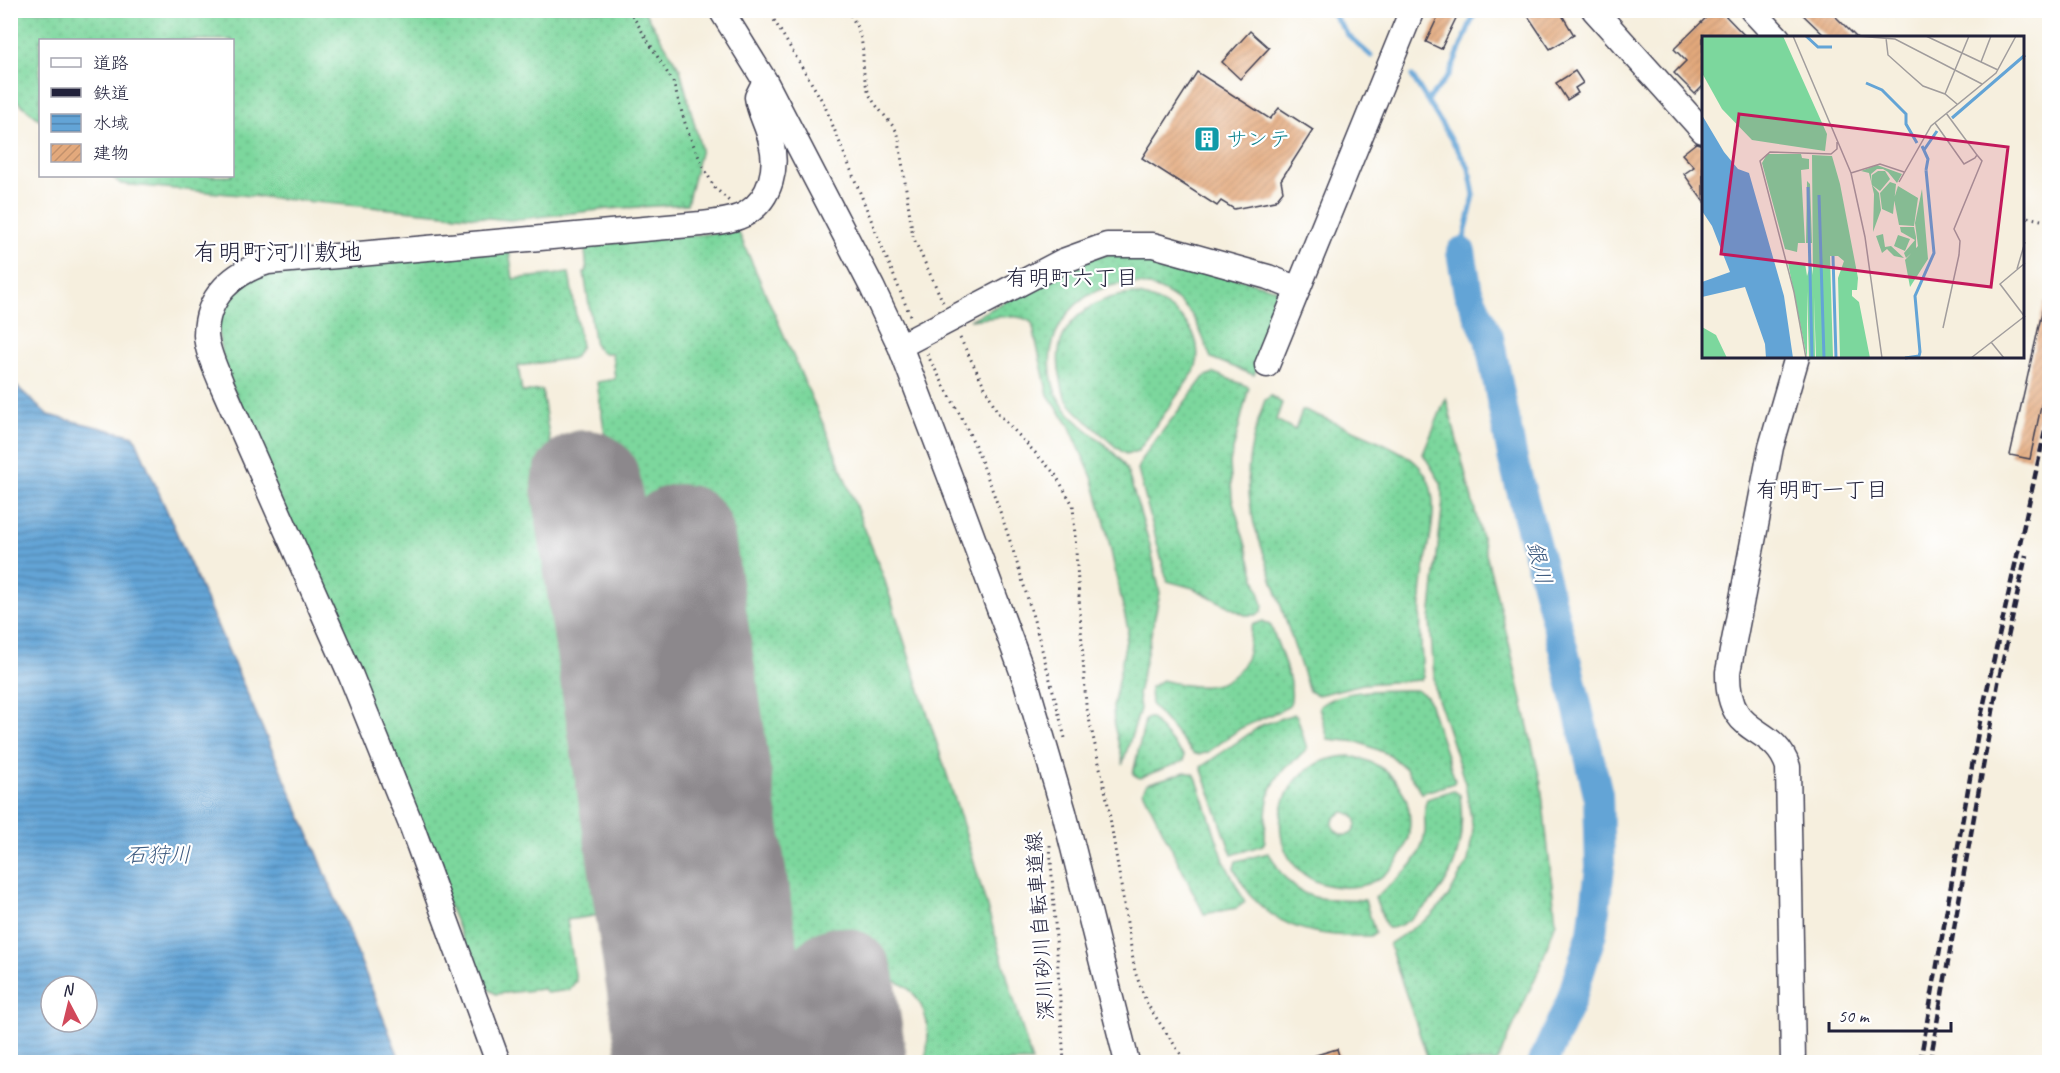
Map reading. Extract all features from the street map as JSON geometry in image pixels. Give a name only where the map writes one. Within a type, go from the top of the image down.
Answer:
[{"type":"street","points":[[721,10],[765,81],[820,184],[900,346],[1026,682],[1064,812],[1127,1062]]},
{"type":"street","points":[[1267,365],[1412,10]]},
{"type":"street","points":[[1594,10],[1702,130]]},
{"type":"street","points":[[1752,10],[1776,36]]},
{"type":"street","points":[[498,1062],[412,827],[351,676],[210,355],[206,336],[208,319],[214,301],[227,282],[248,268],[268,262],[701,224],[731,219],[747,213],[763,197],[772,176],[774,155],[757,97],[765,81]]},
{"type":"street","points":[[900,346],[1063,261],[1107,245],[1125,243],[1154,245],[1268,277],[1298,289]]},
{"type":"street","points":[[1793,1062],[1788,767],[1784,754],[1776,745],[1750,729],[1734,711],[1727,693],[1728,672],[1759,501],[1771,447],[1797,358]]},
{"type":"path","points":[[629,10],[673,82],[687,130],[714,187],[747,213]]},
{"type":"path","points":[[847,10],[857,24],[864,41],[869,93],[891,120],[898,134],[913,237],[951,320],[998,413],[1055,474],[1073,505],[1086,705],[1107,799],[1135,972],[1146,1004],[1186,1062]]},
{"type":"path","points":[[2024,216],[2049,222]]},
{"type":"path","name":"深川砂川自転車道線","points":[[1049,834],[1064,1062]]},
{"type":"green space","points":[[10,11],[644,11],[680,69],[701,149],[687,204],[608,209],[510,220],[121,184],[112,177],[234,177],[234,39],[39,39],[39,119],[11,96]]},
{"type":"green space","points":[[738,231],[828,435],[884,578],[964,828],[1032,1062],[924,1062],[928,1035],[922,1008],[916,997],[907,987],[895,981],[873,978],[820,987],[831,1062],[710,1062],[685,903],[675,904],[597,382],[615,379],[612,353],[602,353],[595,346],[584,272],[587,271],[585,250],[588,245]]},
{"type":"green space","points":[[509,249],[513,279],[569,273],[581,346],[574,358],[518,366],[522,392],[542,390],[621,912],[567,920],[576,981],[569,990],[547,993],[543,989],[496,994],[482,985],[228,376],[221,352],[218,328],[224,305],[231,294],[247,281],[267,273]]},
{"type":"green space","points":[[1131,251],[1277,289],[1283,296],[1283,306],[1254,375],[1211,358],[1198,326],[1189,312],[1177,300],[1154,287],[1130,283],[1106,287],[1085,297],[1068,313],[1056,334],[1050,358],[1053,384],[1058,398],[1076,421],[1109,448],[1127,470],[1150,545],[1160,593],[1138,694],[1140,709],[1123,763],[1114,725],[1113,707],[1128,630],[1105,523],[1092,477],[1069,425],[1048,395],[1032,323],[1019,317],[970,320],[1088,258]]},
{"type":"green space","points":[[1134,294],[1161,303],[1184,320],[1192,331],[1197,357],[1194,372],[1138,451],[1126,454],[1111,443],[1068,402],[1059,369],[1059,353],[1062,339],[1069,326],[1079,315],[1104,300]]},
{"type":"green space","points":[[1214,373],[1249,387],[1230,462],[1232,498],[1263,605],[1262,611],[1256,615],[1245,615],[1193,588],[1167,581],[1138,470],[1142,458],[1204,377]]},
{"type":"green space","points":[[1271,396],[1282,403],[1276,420],[1295,430],[1302,411],[1305,410],[1394,449],[1416,463],[1426,475],[1433,505],[1421,597],[1423,677],[1421,680],[1363,684],[1318,695],[1309,691],[1254,524],[1251,506],[1248,475],[1251,447],[1265,400]]},
{"type":"green space","points":[[1446,398],[1510,647],[1541,784],[1556,922],[1538,972],[1497,1062],[1429,1062],[1389,944],[1431,916],[1448,897],[1468,861],[1473,830],[1465,783],[1435,690],[1430,620],[1443,500],[1441,483],[1423,454]]},
{"type":"green space","points":[[577,447],[600,462],[668,905],[628,911],[561,468]]},
{"type":"green space","points":[[1263,621],[1271,626],[1286,668],[1291,691],[1288,707],[1241,728],[1208,752],[1199,755],[1193,753],[1151,704],[1150,688],[1162,680],[1185,685],[1208,686],[1229,679],[1245,661],[1252,625]]},
{"type":"green space","points":[[1416,690],[1427,696],[1455,780],[1454,783],[1422,793],[1406,769],[1390,755],[1358,742],[1328,739],[1319,707],[1339,696],[1351,693]]},
{"type":"green space","points":[[1294,714],[1297,716],[1307,749],[1285,768],[1273,785],[1267,802],[1263,845],[1232,855],[1201,767],[1262,725]]},
{"type":"green space","points":[[1151,718],[1184,756],[1184,761],[1139,778],[1133,774],[1145,720]]},
{"type":"green space","points":[[1349,756],[1378,766],[1398,784],[1408,805],[1410,829],[1403,852],[1389,871],[1368,883],[1341,887],[1314,880],[1294,865],[1283,844],[1280,821],[1286,798],[1299,777],[1320,763]],"holes":[[[1343,812],[1352,815],[1356,821],[1355,828],[1347,835],[1337,832],[1333,822]]]},
{"type":"green space","points":[[1185,772],[1194,774],[1196,777],[1224,861],[1245,902],[1237,908],[1204,914],[1143,791],[1147,784]]},
{"type":"green space","points":[[1453,790],[1460,795],[1461,829],[1459,846],[1449,876],[1429,903],[1416,915],[1398,926],[1387,928],[1375,898],[1407,870],[1418,855],[1425,832],[1424,811],[1427,799]]},
{"type":"green space","points":[[1268,853],[1291,884],[1310,896],[1365,900],[1375,933],[1372,936],[1329,935],[1291,925],[1274,916],[1245,888],[1234,868],[1236,861]]},
{"type":"water","name":"石狩川","points":[[11,381],[48,415],[134,436],[316,850],[401,1062],[11,1062]]},
{"type":"building","points":[[1441,10],[1460,10],[1441,49],[1426,42]]},
{"type":"building","points":[[1524,10],[1559,10],[1574,35],[1550,49]]},
{"type":"building","points":[[1714,10],[1720,10],[1745,36],[1702,36],[1702,87],[1695,94],[1674,73],[1686,61],[1674,49]]},
{"type":"building","points":[[1798,10],[1829,10],[1855,36],[1825,36]]},
{"type":"building","points":[[1250,31],[1269,48],[1240,79],[1222,62]]},
{"type":"building","points":[[1575,71],[1583,83],[1575,88],[1578,93],[1567,100],[1556,83]]},
{"type":"building","name":"サンテ","points":[[1197,72],[1270,119],[1279,108],[1313,130],[1281,180],[1283,191],[1275,201],[1234,209],[1221,201],[1217,206],[1142,158]]},
{"type":"building","points":[[1696,143],[1702,145],[1702,200],[1684,174],[1694,167],[1682,154]]},
{"type":"building","points":[[2044,303],[2049,303],[2049,368],[2030,459],[2010,455]]},
{"type":"building","points":[[1337,1049],[1341,1062],[1302,1062],[1302,1059]]},
{"type":"waterway","name":"銀川","points":[[1330,10],[1348,35],[1371,56]]},
{"type":"waterway","points":[[1429,99],[1449,75],[1476,10]]},
{"type":"waterway","name":"銀川","points":[[1412,76],[1469,168],[1474,195],[1461,252]]},
{"type":"waterway","name":"銀川","points":[[1461,252],[1468,292],[1489,338],[1513,460],[1567,663],[1598,794],[1600,868],[1592,933],[1570,1003],[1543,1062]]},
{"type":"runway","points":[[586,485],[673,1062]]},
{"type":"runway","points":[[680,539],[760,1062]]},
{"type":"runway","points":[[840,982],[852,1062]]},
{"type":"railway","points":[[1920,1062],[1980,721],[2050,409]]},
{"type":"railway","points":[[1930,1062],[1998,683],[2026,555]]},
{"type":"place","name":"サンテ","points":[[1207,139]]},
{"type":"district","name":"有明町河川敷地","points":[[278,252]]},
{"type":"district","name":"有明町六丁目","points":[[1072,278]]},
{"type":"district","name":"有明町一丁目","points":[[1822,490]]}]
